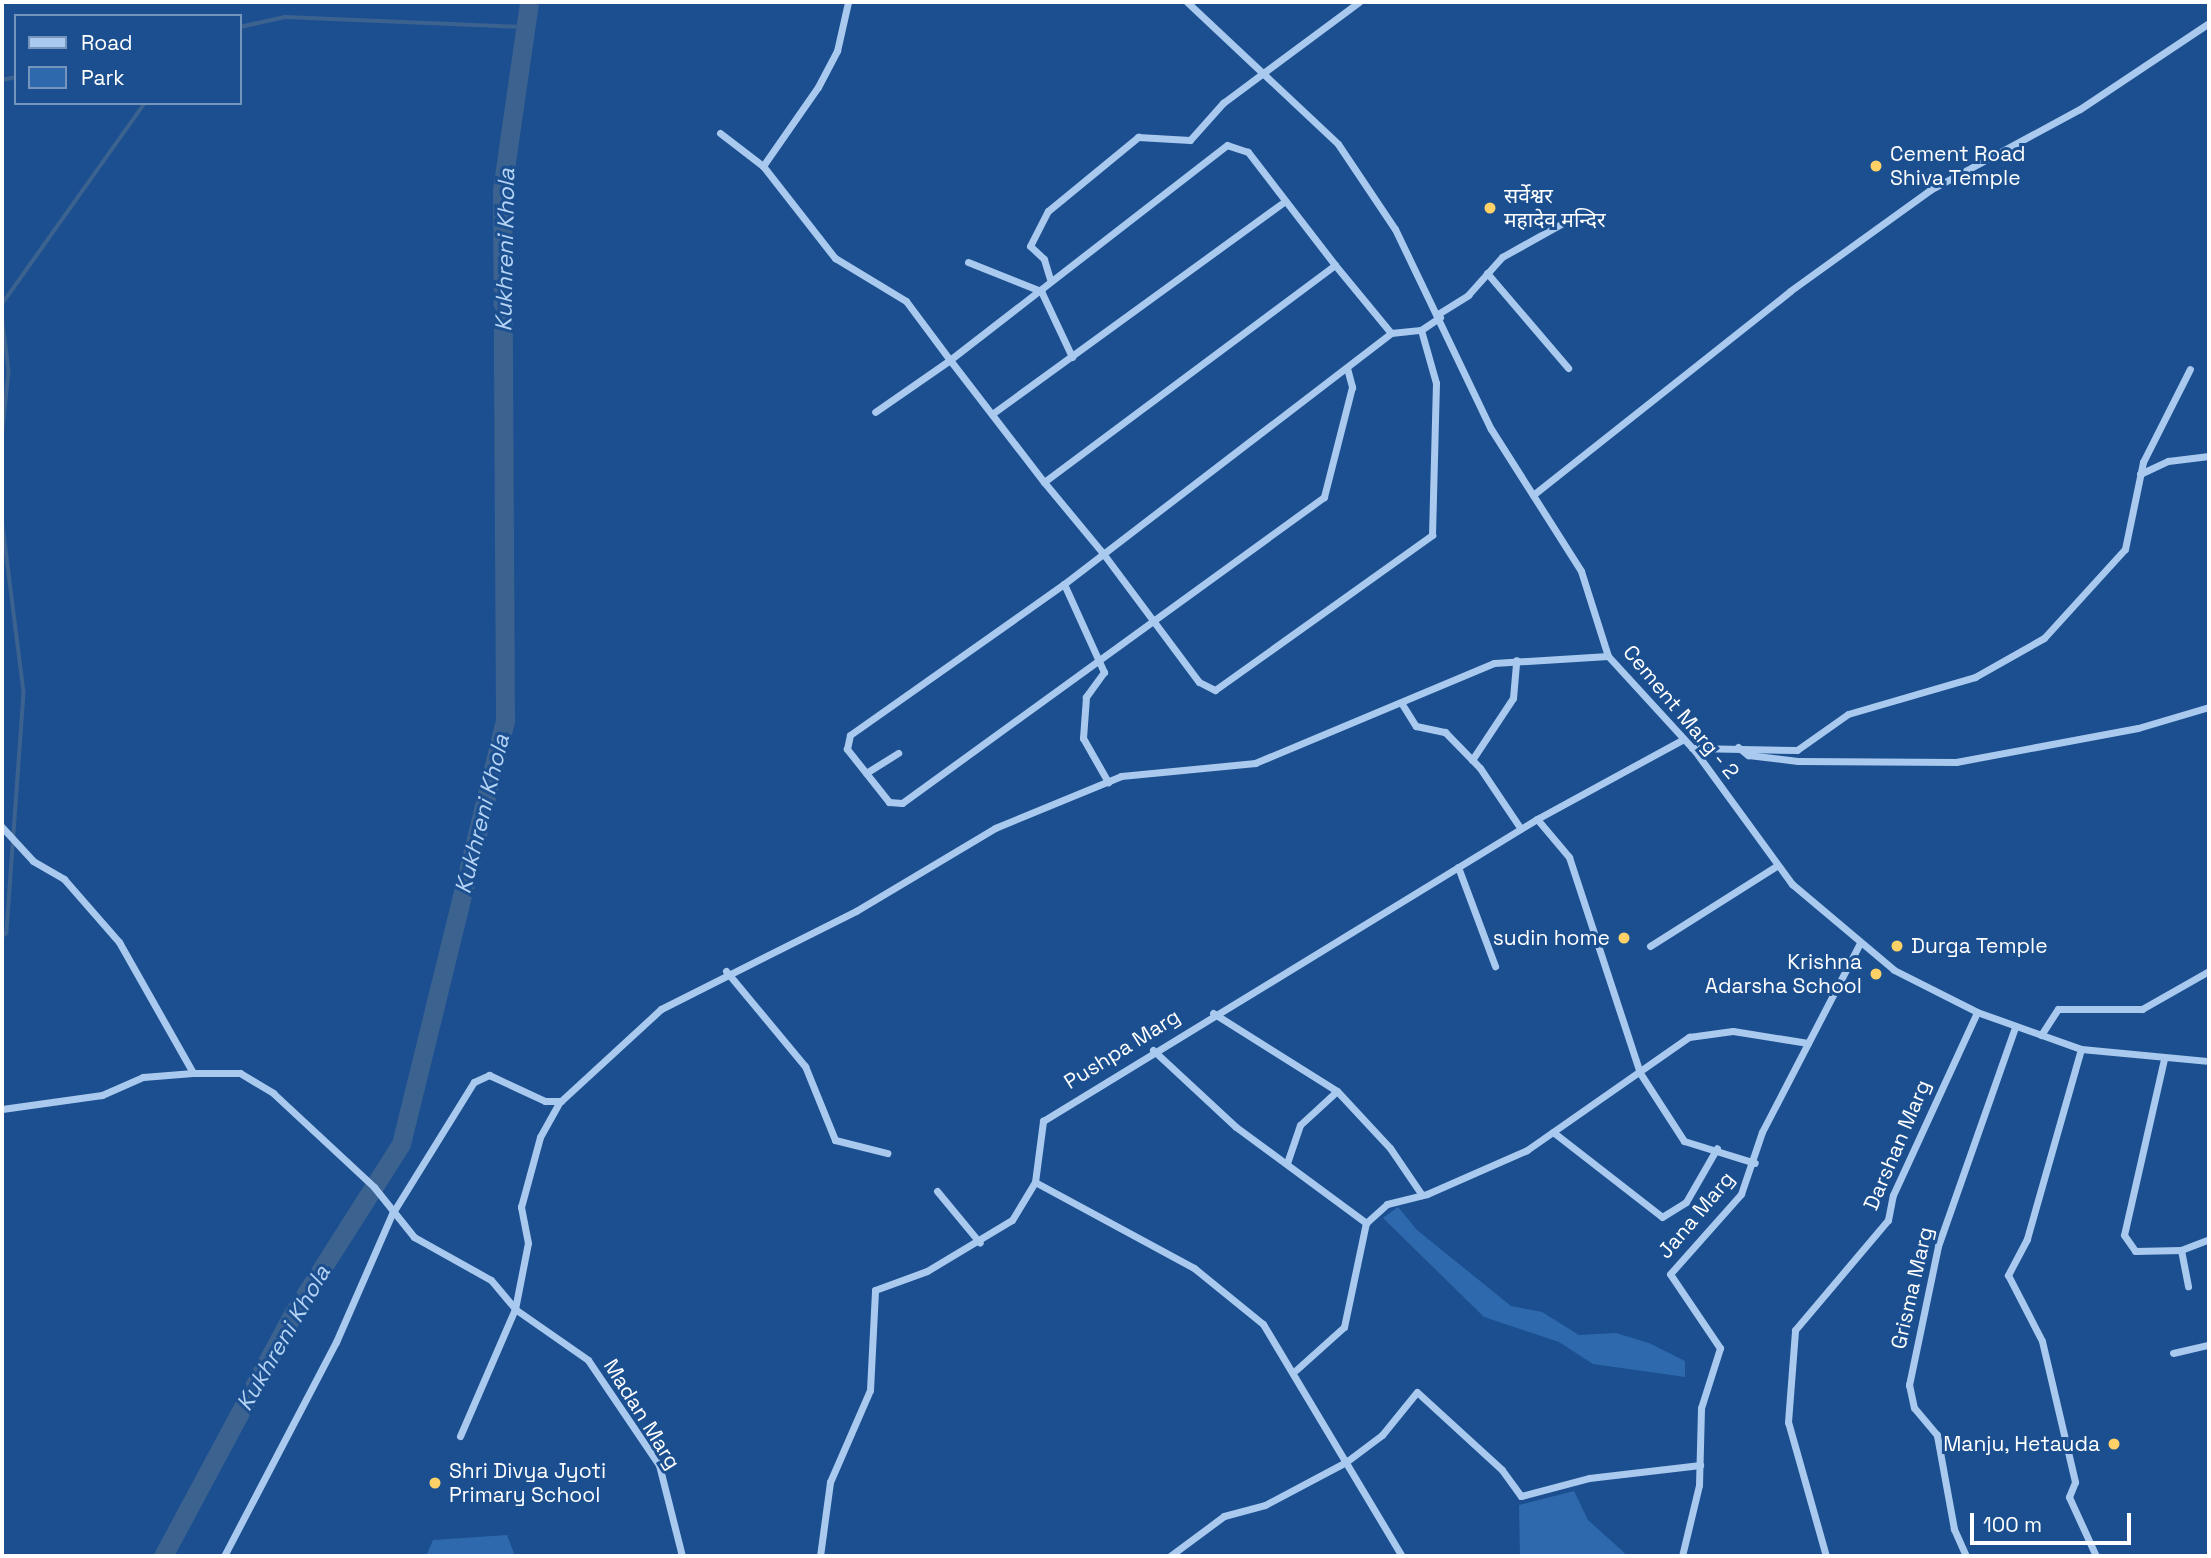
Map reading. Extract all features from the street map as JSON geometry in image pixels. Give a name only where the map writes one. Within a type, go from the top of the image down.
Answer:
[{"type":"street","points":[[762,166],[818,87],[837,51],[848,2]]},
{"type":"street","name":"Cement Marg - 2","points":[[1187,2],[1268,73],[1338,144],[1395,229],[1491,429],[1593,596],[1608,656],[1692,748],[1778,865],[1860,943],[1894,970],[1977,1012],[2081,1049],[2164,1059],[2209,1061]]},
{"type":"street","points":[[1050,279],[1044,259],[1030,246],[1048,211],[1138,137],[1190,140],[1223,103],[1268,73],[1359,2]]},
{"type":"street","points":[[1533,495],[1790,290],[1930,190],[2080,109],[2209,23]]},
{"type":"street","points":[[720,134],[762,166],[835,258],[906,301],[1044,482],[1153,618],[1199,682],[1215,690],[1423,547],[1432,535],[1436,383],[1421,330]]},
{"type":"street","points":[[875,412],[950,360],[1041,291],[1050,279],[1227,145],[1248,152],[1391,333]]},
{"type":"street","points":[[992,414],[1285,201]]},
{"type":"street","points":[[1348,368],[1352,387],[1324,497],[895,807],[847,749],[850,735],[1064,584],[1102,552],[1391,333],[1421,330],[1502,257],[1586,210]]},
{"type":"street","points":[[968,262],[1041,291],[1072,357]]},
{"type":"street","points":[[1044,482],[1335,265]]},
{"type":"street","points":[[1487,273],[1568,368]]},
{"type":"street","points":[[1692,748],[1797,750],[1848,714],[1975,677],[2033,645],[2125,549],[2140,474],[2190,369]]},
{"type":"street","points":[[2140,474],[2168,461],[2209,456]]},
{"type":"street","points":[[1064,584],[1104,672],[1086,697],[1083,738],[1108,782]]},
{"type":"street","points":[[460,1436],[515,1308],[528,1242],[521,1207],[540,1137],[560,1101],[660,1009],[726,971],[856,911],[995,828],[1108,782],[1156,769],[1255,763],[1516,660],[1608,656]]},
{"type":"street","points":[[1472,760],[1513,698],[1516,660]]},
{"type":"street","points":[[1402,704],[1416,726],[1445,732],[1472,760],[1521,829]]},
{"type":"street","points":[[1738,747],[1748,755],[1798,761],[1956,762],[2138,728],[2209,707]]},
{"type":"street","name":"Pushpa Marg","points":[[820,1556],[830,1482],[870,1390],[875,1290],[980,1243],[1012,1220],[1035,1182],[1043,1121],[1213,1013],[1319,956],[1458,866],[1537,819],[1684,739]]},
{"type":"street","points":[[866,774],[898,753]]},
{"type":"street","points":[[1537,819],[1569,857],[1640,1073],[1684,1141],[1717,1149],[1755,1163]]},
{"type":"street","points":[[2,827],[33,861],[64,879],[119,942],[192,1073]]},
{"type":"street","points":[[1650,946],[1778,865]]},
{"type":"street","points":[[1458,866],[1495,966]]},
{"type":"street","name":"Jana Marg","points":[[1682,1556],[1700,1465],[1701,1408],[1720,1348],[1670,1274],[1741,1194],[1755,1163],[1762,1132],[1860,943]]},
{"type":"street","points":[[726,971],[805,1066],[835,1140],[887,1153]]},
{"type":"street","points":[[2041,1035],[2058,1009],[2142,1009],[2209,971]]},
{"type":"street","name":"Darshan Marg","points":[[1826,1556],[1788,1422],[1795,1331],[1888,1220],[1893,1195],[1977,1012]]},
{"type":"street","points":[[1213,1013],[1337,1091],[1390,1148],[1422,1195]]},
{"type":"street","name":"Grisma Marg","points":[[1966,1556],[1954,1530],[1937,1435],[1914,1408],[1909,1385],[1938,1246],[2015,1027]]},
{"type":"street","points":[[1296,1370],[1351,1315],[1366,1223],[1387,1204],[1422,1195],[1553,1132],[1689,1037],[1713,1031],[1808,1044]]},
{"type":"street","points":[[2081,1049],[2027,1239],[2008,1275],[2042,1341],[2075,1482],[2069,1497],[2096,1556]]},
{"type":"street","points":[[1153,1050],[1237,1128],[1366,1223]]},
{"type":"street","points":[[2164,1059],[2124,1235],[2135,1251],[2180,1250],[2209,1239]]},
{"type":"street","name":"Madan Marg","points":[[2,1109],[102,1095],[143,1077],[192,1073],[240,1073],[274,1093],[374,1187],[394,1217],[414,1237],[491,1280],[515,1308],[588,1360],[659,1465],[682,1556]]},
{"type":"street","points":[[224,1556],[337,1342],[394,1217],[474,1082],[489,1075],[545,1101],[560,1101]]},
{"type":"street","points":[[1287,1163],[1300,1125],[1337,1091]]},
{"type":"street","points":[[1553,1132],[1662,1217],[1686,1202],[1717,1149]]},
{"type":"street","points":[[1035,1182],[1234,1295],[1296,1370],[1346,1462],[1402,1556]]},
{"type":"street","points":[[937,1191],[980,1243]]},
{"type":"street","points":[[2180,1250],[2188,1286]]},
{"type":"street","points":[[2173,1353],[2209,1345]]},
{"type":"street","points":[[1170,1556],[1224,1516],[1265,1505],[1346,1462],[1382,1435],[1417,1392],[1502,1470],[1521,1496],[1589,1478],[1700,1465]]},
{"type":"green space","points":[[1398,1207],[1417,1230],[1511,1306],[1542,1312],[1579,1335],[1616,1333],[1649,1343],[1685,1361],[1685,1377],[1593,1364],[1559,1342],[1484,1317],[1383,1218]]},
{"type":"green space","points":[[1574,1491],[1588,1520],[1628,1556],[1520,1556],[1519,1505]]},
{"type":"green space","points":[[507,1535],[515,1556],[426,1556],[433,1540]]},
{"type":"waterway","name":"Kukhreni Khola","points":[[163,1556],[293,1314],[401,1144],[505,720],[502,190],[529,2]]},
{"type":"waterway","points":[[242,27],[285,17],[526,27]]},
{"type":"waterway","points":[[2,80],[14,77]]},
{"type":"waterway","points":[[2,304],[144,105]]},
{"type":"waterway","points":[[2,315],[9,371],[2,439]]},
{"type":"waterway","points":[[2,518],[24,693],[7,933],[2,937]]},
{"type":"place","name":"Cement Road Shiva Temple","points":[[1876,166]]},
{"type":"place","name":"सर्वेश्वर महादेव मन्दिर","points":[[1490,208]]},
{"type":"place","name":"sudin home","points":[[1624,938]]},
{"type":"place","name":"Durga Temple","points":[[1897,946]]},
{"type":"place","name":"Krishna Adarsha School","points":[[1876,974]]},
{"type":"place","name":"Manju, Hetauda","points":[[2114,1444]]},
{"type":"place","name":"Shri Divya Jyoti Primary School","points":[[435,1483]]}]
